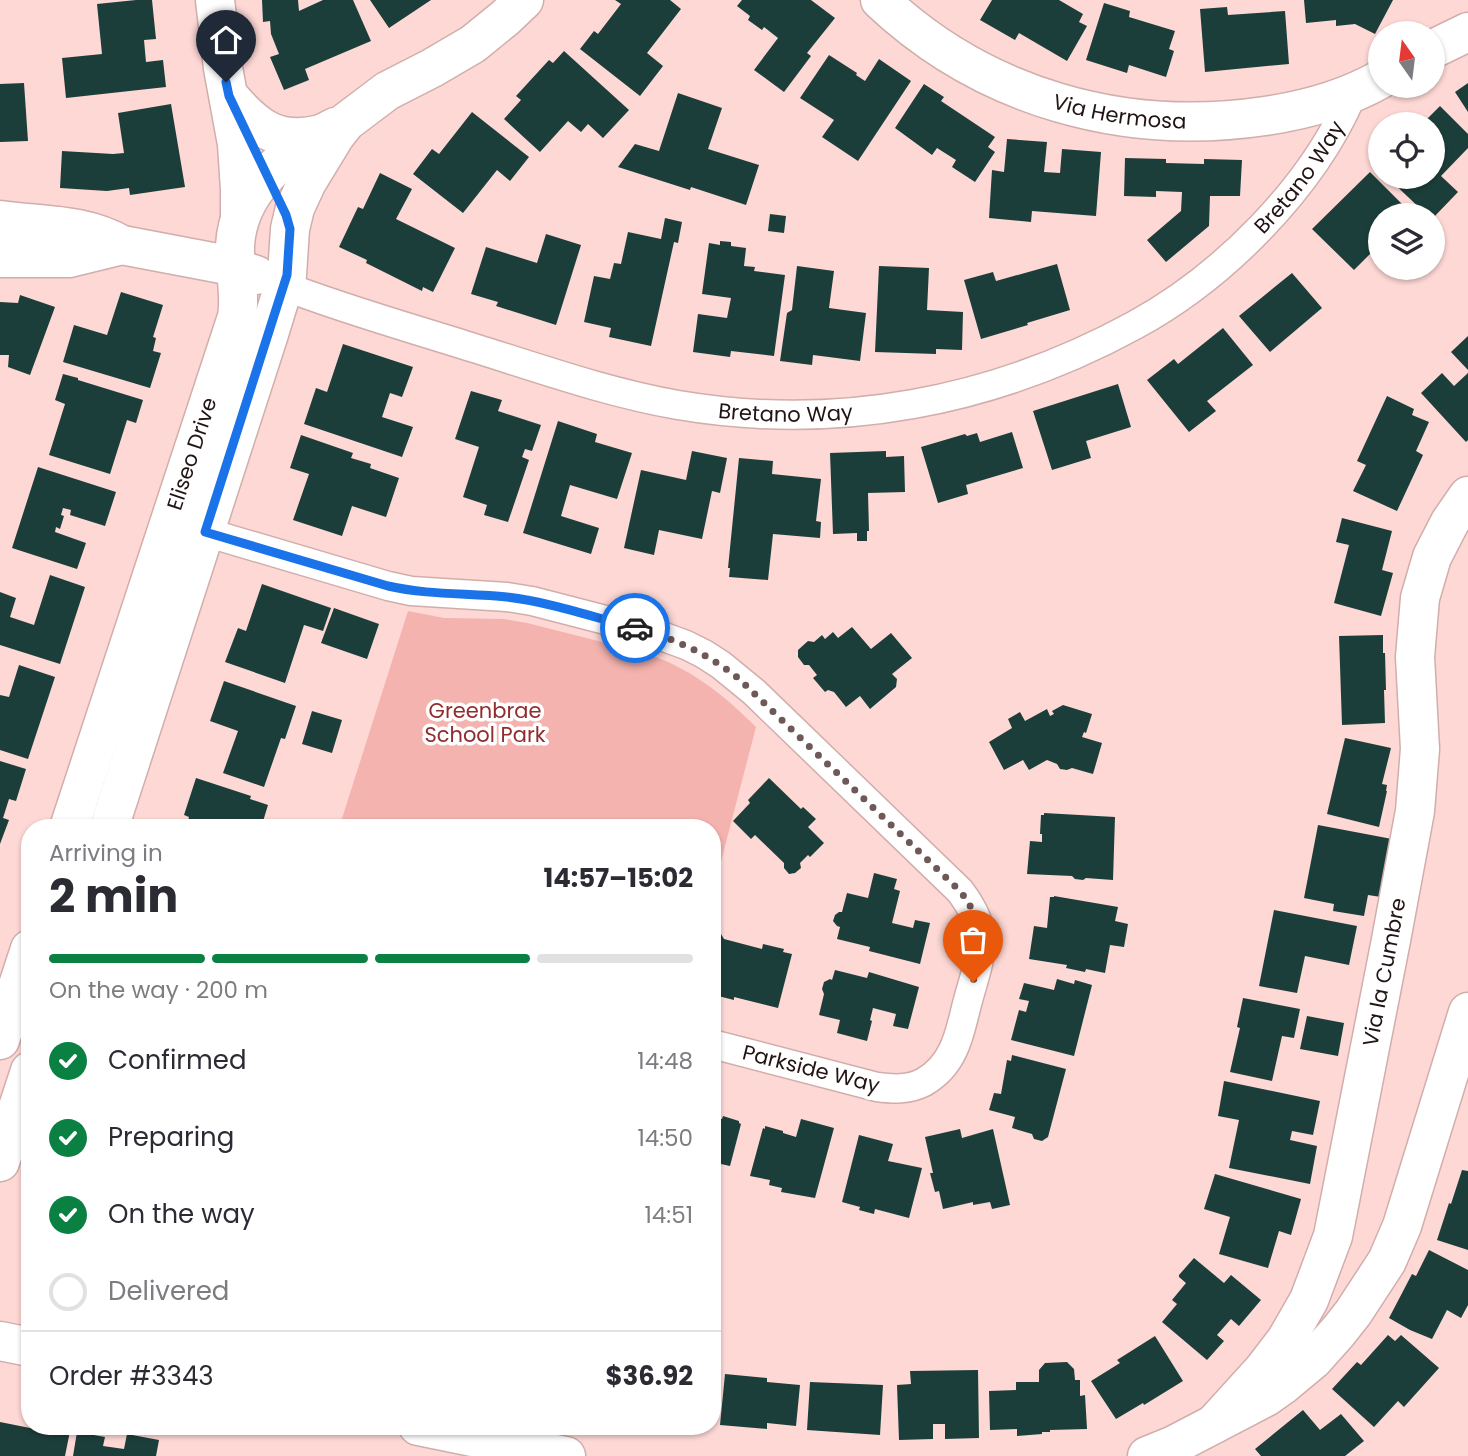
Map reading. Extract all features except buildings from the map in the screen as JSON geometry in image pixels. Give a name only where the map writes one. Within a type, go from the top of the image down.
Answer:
[{"type":"street","points":[[215,0],[223,68],[237,144],[240,219]]},
{"type":"street","name":"Eliseo Drive","points":[[72,819],[237,317],[239,304],[235,245],[240,219],[249,197],[266,175],[307,142],[334,128],[387,91],[473,44],[524,0]]},
{"type":"street","name":"Via Hermosa","points":[[880,0],[934,44],[972,67],[1023,91],[1090,111],[1165,121],[1245,119],[1316,106],[1366,87]]},
{"type":"street","points":[[1446,43],[1468,32]]},
{"type":"street","name":"Bretano Way","points":[[0,220],[81,229],[122,245],[236,268],[573,379],[643,398],[748,413],[852,413],[913,405],[986,388],[1052,365],[1102,343],[1179,299],[1227,260],[1287,196],[1366,87]]},
{"type":"street","points":[[229,96],[250,119],[269,132],[288,138],[300,138],[334,128]]},
{"type":"street","points":[[229,96],[290,229]]},
{"type":"street","name":"Eliseo Drive","points":[[112,819],[284,286],[295,208],[330,143],[334,128]]},
{"type":"street","name":"Bretano Way","points":[[0,258],[69,258],[122,245]]},
{"type":"street","name":"Via la Cumbre","points":[[1214,1424],[1286,1340],[1309,1300],[1333,1236],[1417,791],[1420,728],[1415,657],[1420,598],[1432,557],[1468,496]]},
{"type":"street","name":"Parkside Way","points":[[205,532],[411,592],[507,597],[532,601],[648,631],[687,645],[721,664],[754,691],[960,891],[975,914],[981,942],[960,1032],[946,1062],[922,1083],[908,1088],[877,1087],[721,1046]]},
{"type":"street","points":[[0,1040],[21,976]]},
{"type":"street","name":"Via la Cumbre","points":[[1147,1456],[1174,1445],[1266,1397],[1307,1366],[1338,1332],[1377,1278],[1395,1244],[1409,1208],[1468,1012]]},
{"type":"street","points":[[0,1162],[21,1098]]},
{"type":"street","points":[[0,1341],[21,1345]]},
{"type":"street","points":[[462,1435],[566,1456]]},
{"type":"green space","name":"Greenbrae School Park","points":[[408,611],[444,618],[504,619],[527,623],[642,652],[675,665],[704,682],[756,727],[721,861],[721,819],[342,819]]},
{"type":"way so far","points":[[635,628],[687,645],[721,664],[754,691],[960,891],[975,914],[979,927],[981,942],[973,982]]},
{"type":"route","points":[[226,82],[229,96],[286,215],[290,229],[289,259],[270,334],[205,532],[411,592],[507,597],[532,601],[635,628]]}]
